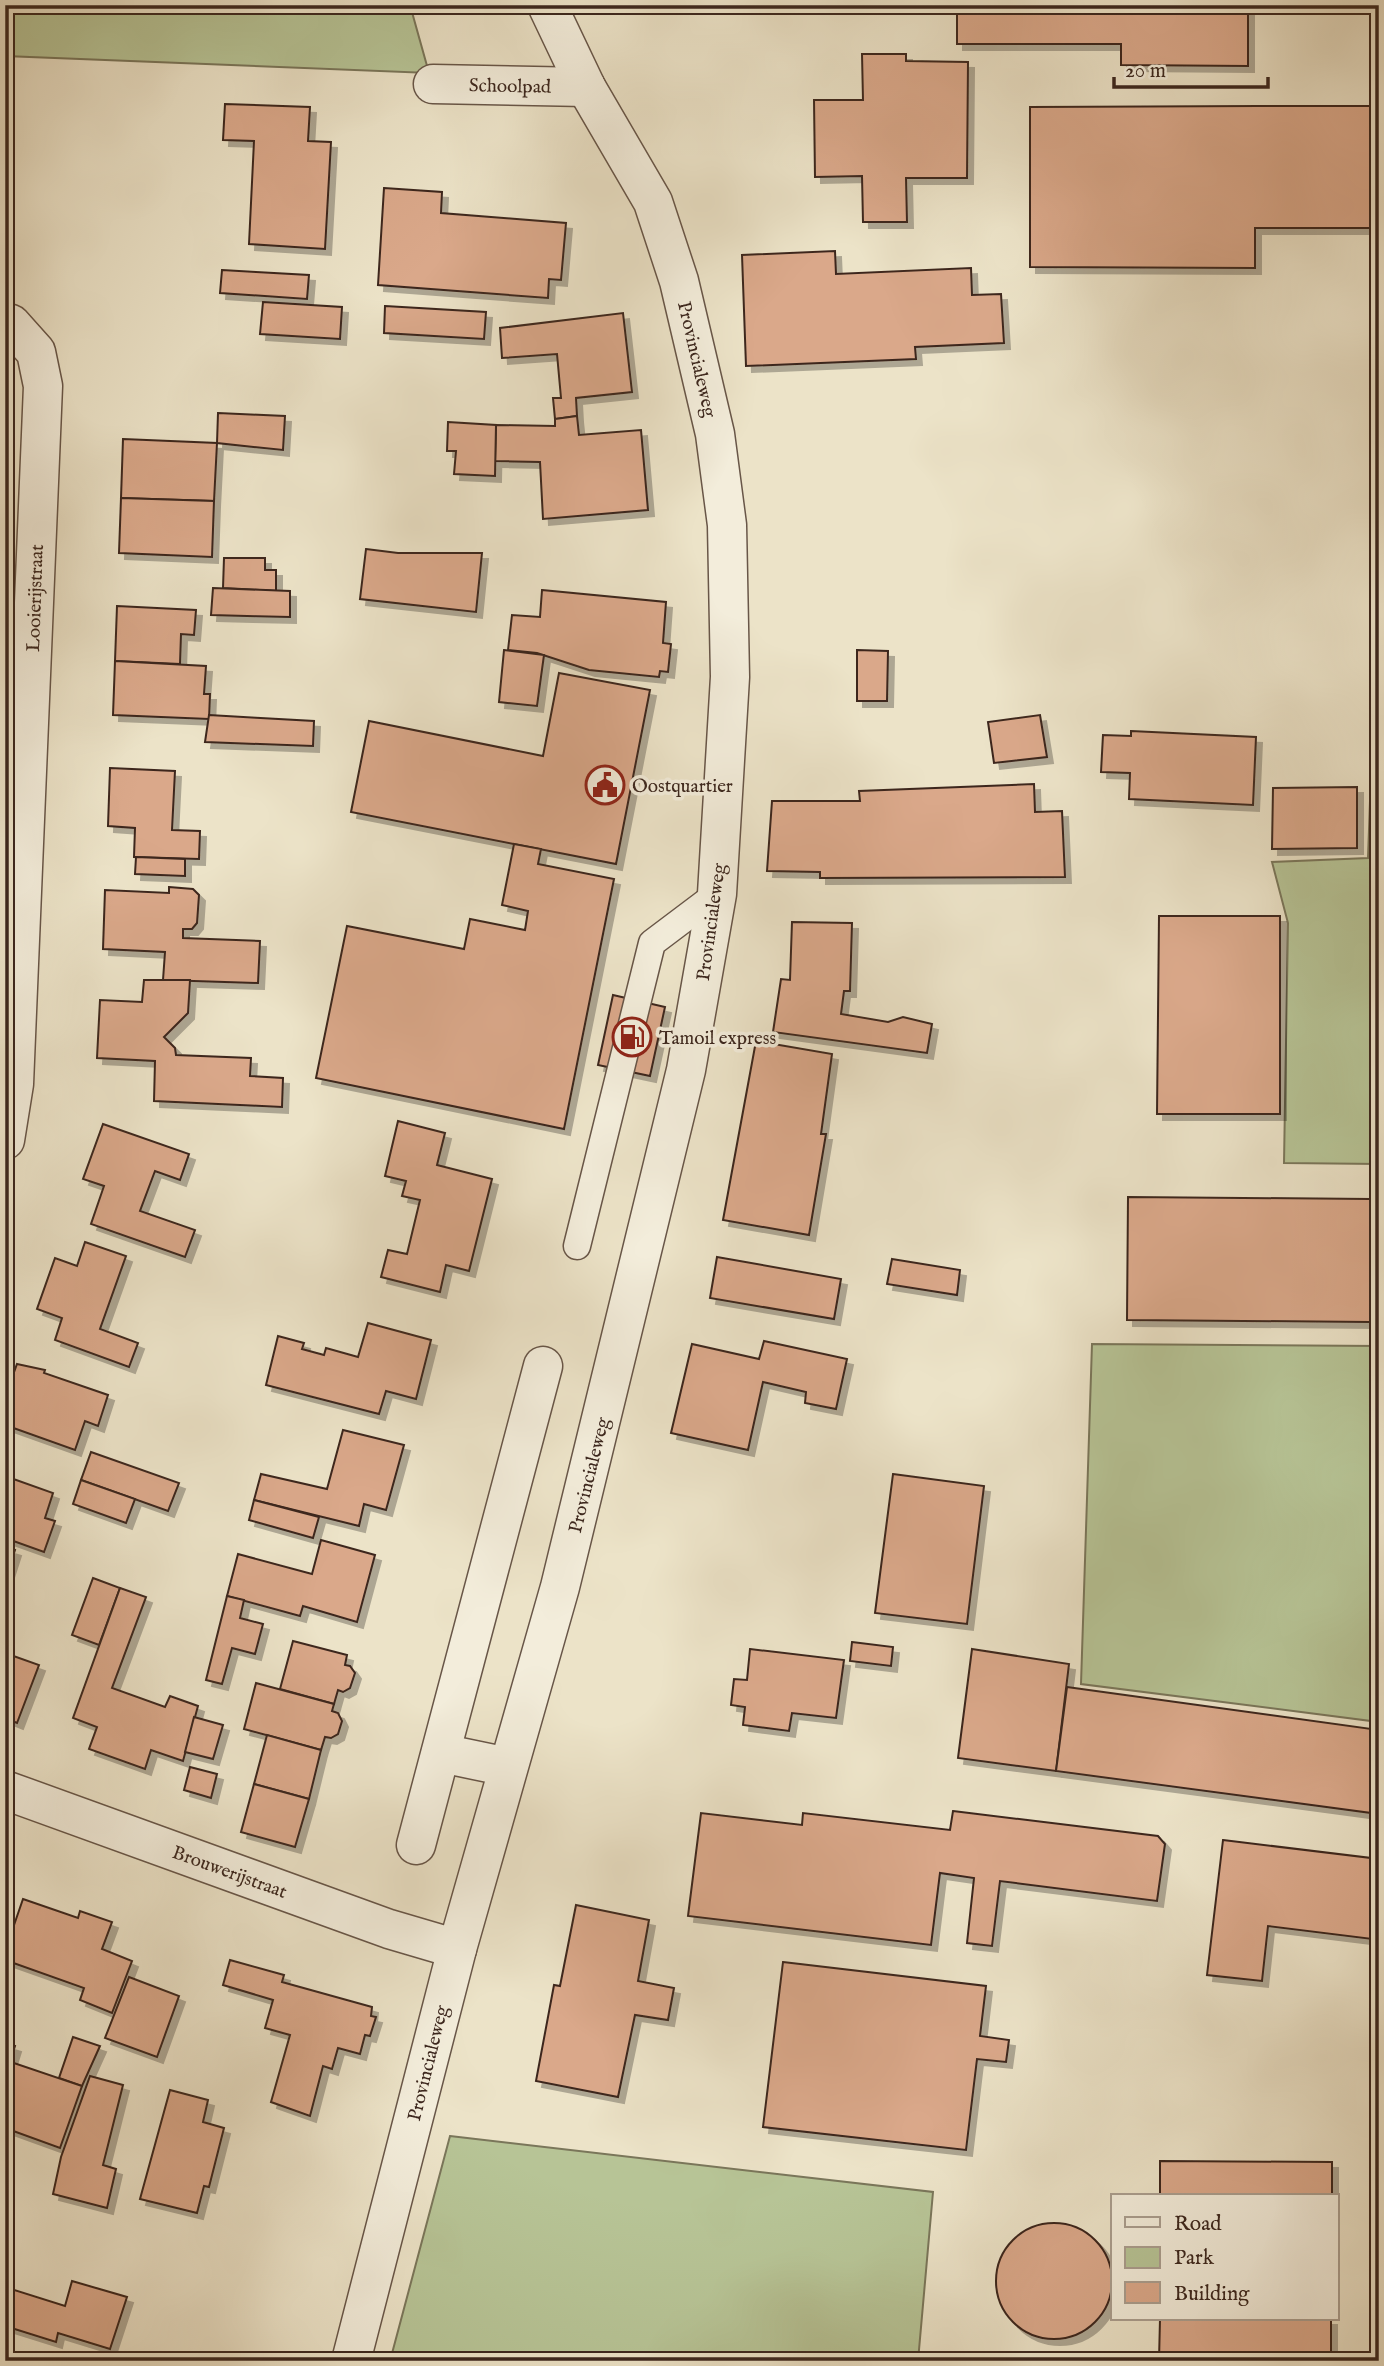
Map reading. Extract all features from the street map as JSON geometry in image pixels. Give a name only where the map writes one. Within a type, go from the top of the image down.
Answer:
[{"type":"street","name":"Provincialeweg","points":[[351,2361],[457,1949],[560,1587],[683,1083],[717,894],[730,677],[727,525],[716,434],[679,281],[653,202],[586,87],[547,5]]},
{"type":"street","name":"Schoolpad","points":[[433,84],[586,87]]},
{"type":"street","name":"Looierijstraat","points":[[5,322],[11,324],[36,352],[43,386],[14,1084],[5,1140]]},
{"type":"street","points":[[416,1845],[543,1366]]},
{"type":"street","points":[[441,1753],[508,1767]]},
{"type":"street","name":"Brouwerijstraat","points":[[5,1790],[389,1929],[457,1949]]},
{"type":"lane","points":[[577,1246],[652,943],[717,894]]},
{"type":"green space","points":[[5,5],[410,5],[429,73],[5,56]]},
{"type":"green space","points":[[1373,716],[1379,717],[1379,1164],[1284,1163],[1288,923],[1272,862],[1368,858]]},
{"type":"green space","points":[[1092,1344],[1379,1346],[1379,1722],[1081,1684]]},
{"type":"green space","points":[[450,2136],[933,2192],[918,2361],[390,2361]]},
{"type":"building","points":[[957,5],[1248,5],[1248,66],[1121,65],[1121,44],[957,44]]},
{"type":"building","points":[[862,54],[906,54],[906,61],[968,62],[967,178],[906,178],[907,222],[863,222],[862,176],[815,177],[814,100],[863,100]]},
{"type":"building","points":[[225,104],[310,107],[308,141],[331,142],[325,249],[249,244],[254,141],[223,140]]},
{"type":"building","points":[[1379,106],[1379,228],[1255,228],[1255,268],[1030,267],[1030,107]]},
{"type":"building","points":[[384,188],[442,192],[441,213],[566,223],[561,280],[549,279],[548,298],[378,285]]},
{"type":"building","points":[[835,251],[836,274],[971,268],[972,295],[1001,294],[1004,343],[915,347],[916,359],[746,366],[742,255]]},
{"type":"building","points":[[222,270],[309,275],[307,299],[220,293]]},
{"type":"building","points":[[263,302],[342,307],[340,339],[260,334]]},
{"type":"building","points":[[385,306],[486,312],[484,339],[384,333]]},
{"type":"building","points":[[623,313],[632,392],[576,398],[577,416],[555,419],[553,398],[561,398],[557,354],[502,358],[500,328]]},
{"type":"building","points":[[218,413],[285,416],[283,450],[217,443]]},
{"type":"building","points":[[577,416],[579,435],[641,430],[648,510],[543,519],[540,462],[495,461],[496,425],[555,426],[555,419]]},
{"type":"building","points":[[448,422],[496,425],[495,476],[454,474],[456,451],[447,451]]},
{"type":"building","points":[[123,439],[217,443],[214,501],[121,498]]},
{"type":"building","points":[[121,498],[214,501],[212,557],[119,553]]},
{"type":"building","points":[[366,549],[398,553],[482,553],[476,612],[360,599]]},
{"type":"building","points":[[224,558],[265,558],[265,570],[276,570],[276,591],[223,588]]},
{"type":"building","points":[[213,588],[290,591],[290,617],[211,615]]},
{"type":"building","points":[[542,590],[666,602],[663,643],[671,644],[668,672],[660,671],[659,677],[589,670],[537,653],[508,650],[512,615],[540,617]]},
{"type":"building","points":[[117,606],[196,610],[194,635],[181,634],[180,664],[115,661]]},
{"type":"building","points":[[504,650],[544,655],[537,706],[499,702]]},
{"type":"building","points":[[857,650],[888,651],[887,701],[857,701]]},
{"type":"building","points":[[115,661],[206,666],[204,694],[210,694],[209,719],[113,715]]},
{"type":"building","points":[[559,673],[650,690],[616,864],[351,812],[369,721],[543,756]]},
{"type":"building","points":[[209,715],[314,721],[313,746],[205,742]]},
{"type":"building","points":[[1040,715],[1047,757],[994,763],[988,722]]},
{"type":"building","points":[[1131,731],[1256,737],[1253,805],[1129,799],[1130,773],[1101,772],[1103,735],[1131,736]]},
{"type":"building","points":[[110,768],[175,771],[172,830],[200,831],[199,859],[134,857],[135,828],[108,826]]},
{"type":"building","points":[[1034,784],[1035,812],[1062,811],[1065,877],[820,878],[820,872],[767,871],[772,801],[860,801],[859,791]]},
{"type":"building","points":[[1357,787],[1357,848],[1272,849],[1273,788]]},
{"type":"building","points":[[514,844],[541,849],[538,864],[614,879],[564,1129],[316,1078],[347,926],[464,949],[470,919],[525,930],[528,911],[502,905]]},
{"type":"building","points":[[136,857],[185,859],[185,876],[135,874]]},
{"type":"building","points":[[169,887],[193,889],[199,895],[197,923],[192,929],[183,929],[183,938],[260,941],[258,983],[163,980],[165,952],[103,949],[105,890],[169,893]]},
{"type":"building","points":[[1159,916],[1280,916],[1280,1114],[1157,1114]]},
{"type":"building","points":[[792,922],[852,923],[850,991],[844,991],[841,1014],[888,1022],[903,1017],[932,1024],[927,1053],[773,1032],[781,979],[790,980]]},
{"type":"building","points":[[144,980],[190,980],[188,1013],[164,1037],[175,1048],[176,1055],[251,1058],[250,1076],[283,1078],[282,1107],[154,1101],[155,1061],[97,1058],[100,1000],[142,1002]]},
{"type":"building","points":[[613,995],[665,1007],[650,1076],[598,1065]]},
{"type":"building","points":[[756,1041],[832,1054],[821,1134],[826,1134],[809,1235],[723,1220]]},
{"type":"building","points":[[398,1121],[445,1133],[437,1165],[492,1179],[469,1271],[446,1265],[440,1292],[381,1277],[388,1250],[407,1254],[420,1200],[402,1196],[406,1181],[385,1176]]},
{"type":"building","points":[[103,1124],[189,1154],[180,1180],[155,1171],[140,1211],[195,1230],[185,1257],[91,1224],[104,1186],[83,1179]]},
{"type":"building","points":[[1128,1197],[1370,1199],[1370,1322],[1127,1320]]},
{"type":"building","points":[[85,1242],[126,1256],[100,1329],[138,1343],[129,1367],[55,1340],[62,1318],[37,1309],[55,1258],[77,1266]]},
{"type":"building","points":[[717,1257],[841,1279],[834,1319],[710,1298]]},
{"type":"building","points":[[892,1259],[960,1270],[957,1295],[887,1284]]},
{"type":"building","points":[[368,1323],[431,1340],[416,1399],[386,1391],[379,1414],[266,1385],[278,1336],[304,1343],[302,1349],[324,1355],[326,1348],[358,1357]]},
{"type":"building","points":[[764,1341],[847,1359],[836,1409],[805,1403],[806,1392],[763,1382],[748,1450],[671,1433],[692,1344],[759,1359]]},
{"type":"building","points":[[17,1364],[45,1370],[44,1373],[108,1395],[98,1426],[85,1421],[75,1450],[5,1425],[5,1397]]},
{"type":"building","points":[[343,1430],[404,1445],[386,1510],[364,1504],[359,1526],[254,1500],[261,1474],[327,1489]]},
{"type":"building","points":[[91,1452],[179,1483],[168,1511],[81,1480]]},
{"type":"building","points":[[893,1474],[984,1486],[967,1624],[875,1613]]},
{"type":"building","points":[[5,1476],[53,1493],[45,1518],[55,1521],[44,1552],[5,1538]]},
{"type":"building","points":[[81,1480],[135,1499],[126,1523],[73,1504]]},
{"type":"building","points":[[254,1500],[319,1517],[313,1538],[249,1520]]},
{"type":"building","points":[[321,1540],[375,1555],[357,1622],[303,1606],[300,1616],[227,1596],[238,1554],[312,1574]]},
{"type":"building","points":[[5,1547],[15,1550],[6,1578],[5,1578]]},
{"type":"building","points":[[93,1578],[120,1588],[99,1645],[72,1635]]},
{"type":"building","points":[[120,1588],[146,1597],[112,1688],[165,1707],[170,1696],[198,1706],[183,1761],[151,1750],[145,1769],[89,1749],[97,1727],[73,1718]]},
{"type":"building","points":[[227,1596],[244,1600],[240,1618],[263,1624],[255,1654],[232,1648],[222,1684],[206,1680]]},
{"type":"building","points":[[293,1641],[347,1655],[345,1665],[350,1666],[355,1673],[350,1688],[343,1692],[338,1690],[334,1704],[280,1689]]},
{"type":"building","points":[[852,1642],[893,1647],[891,1666],[850,1661]]},
{"type":"building","points":[[750,1649],[844,1660],[836,1718],[792,1713],[789,1731],[743,1725],[745,1707],[731,1705],[734,1679],[747,1680]]},
{"type":"building","points":[[972,1649],[1069,1664],[1056,1771],[958,1758]]},
{"type":"building","points":[[5,1653],[39,1665],[17,1723],[5,1718]]},
{"type":"building","points":[[256,1683],[334,1704],[332,1711],[338,1713],[342,1721],[338,1734],[331,1738],[325,1737],[321,1750],[244,1729]]},
{"type":"building","points":[[1067,1687],[1379,1730],[1379,1814],[1056,1771]]},
{"type":"building","points":[[194,1717],[223,1725],[213,1759],[185,1752]]},
{"type":"building","points":[[267,1735],[321,1750],[309,1799],[254,1784]]},
{"type":"building","points":[[190,1767],[217,1774],[211,1798],[184,1790]]},
{"type":"building","points":[[254,1784],[309,1799],[295,1847],[241,1832]]},
{"type":"building","points":[[953,1811],[1158,1836],[1165,1844],[1157,1901],[1000,1881],[992,1946],[967,1943],[974,1878],[940,1873],[931,1945],[688,1916],[701,1813],[802,1825],[803,1813],[950,1830]]},
{"type":"building","points":[[1223,1840],[1379,1859],[1372,1939],[1268,1926],[1262,1981],[1207,1975]]},
{"type":"building","points":[[23,1899],[78,1918],[80,1911],[112,1922],[102,1949],[132,1961],[112,2013],[80,2000],[84,1988],[5,1960],[5,1925],[13,1928]]},
{"type":"building","points":[[576,1905],[649,1920],[638,1981],[674,1988],[668,2020],[635,2015],[618,2097],[536,2081],[554,1985],[560,1986]]},
{"type":"building","points":[[230,1960],[284,1975],[282,1982],[372,2007],[371,2016],[376,2017],[370,2036],[365,2035],[360,2054],[338,2048],[332,2069],[323,2066],[310,2116],[271,2102],[290,2035],[265,2028],[273,2000],[223,1985]]},
{"type":"building","points":[[783,1962],[986,1986],[980,2036],[1009,2040],[1006,2062],[977,2059],[966,2150],[763,2127]]},
{"type":"building","points":[[129,1977],[179,1996],[157,2057],[105,2038]]},
{"type":"building","points":[[73,2037],[100,2046],[82,2086],[59,2078]]},
{"type":"building","points":[[5,2043],[15,2046],[10,2062],[5,2060]]},
{"type":"building","points":[[5,2060],[82,2086],[60,2148],[5,2128]]},
{"type":"building","points":[[90,2076],[123,2085],[103,2165],[116,2169],[107,2208],[53,2194],[61,2157]]},
{"type":"building","points":[[170,2090],[208,2100],[203,2122],[224,2128],[209,2187],[204,2186],[197,2213],[140,2199]]},
{"type":"building","points":[[1160,2161],[1332,2162],[1332,2194],[1160,2194]]},
{"type":"building","points":[[1054,2223],[1076,2227],[1095,2240],[1108,2259],[1111,2292],[1108,2303],[1095,2322],[1076,2335],[1054,2339],[1032,2335],[1013,2322],[1000,2303],[996,2281],[1000,2259],[1013,2240],[1032,2227]]},
{"type":"building","points":[[72,2281],[127,2297],[110,2349],[58,2333],[56,2342],[5,2326],[5,2287],[65,2306]]},
{"type":"building","points":[[1160,2320],[1331,2320],[1331,2361],[1159,2361]]},
{"type":"place","name":"Oostquartier","points":[[605,785]]},
{"type":"place","name":"Tamoil express","points":[[632,1037]]}]
